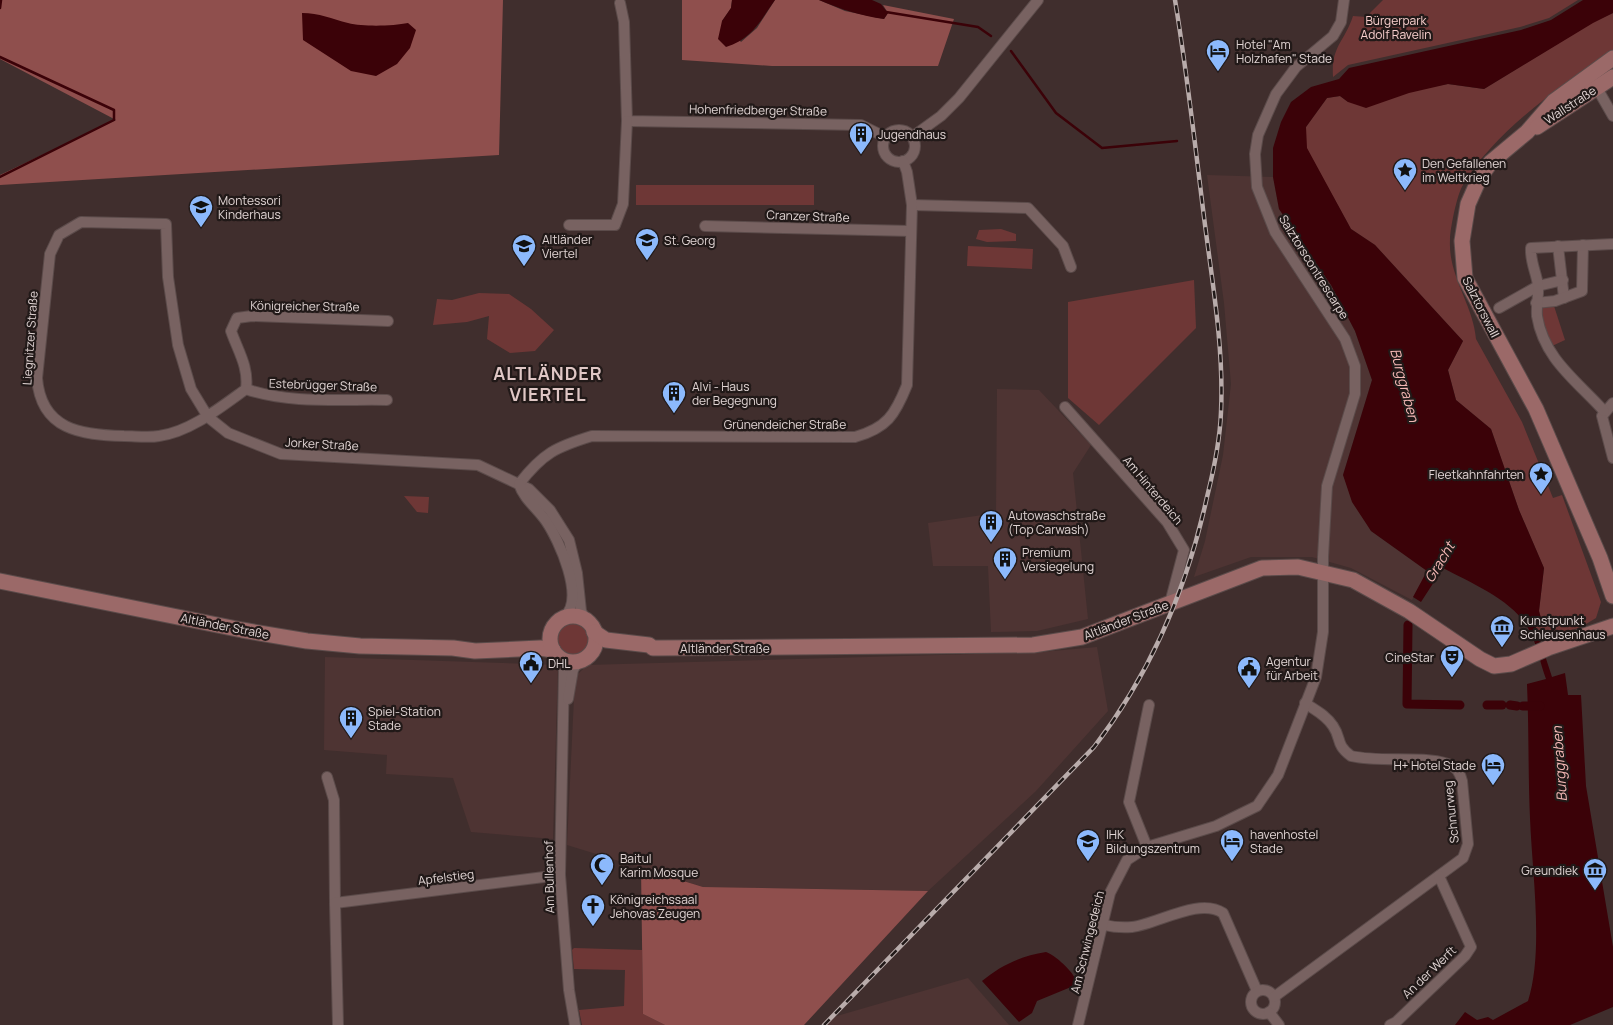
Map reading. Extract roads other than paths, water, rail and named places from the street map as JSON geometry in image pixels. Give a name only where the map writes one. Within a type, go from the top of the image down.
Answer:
[{"type":"main road","name":"Salztorswall","points":[[1613,58],[1593,82],[1554,101],[1527,132],[1497,156],[1480,177],[1472,193],[1465,214],[1462,234],[1463,273],[1480,308],[1536,409],[1600,558],[1613,596]]},
{"type":"main road","name":"Wallstraße","points":[[1593,82],[1613,77]]},
{"type":"main road","name":"Altländer Straße","points":[[594,632],[604,640],[649,645],[653,648],[1033,645],[1082,637],[1262,568],[1298,567],[1353,580],[1393,602],[1480,659],[1494,666],[1501,667],[1542,650],[1613,626]]},
{"type":"main road","name":"Altländer Straße","points":[[0,581],[242,630],[307,641],[360,646],[453,648],[528,642],[543,639],[550,634]]},
{"type":"main road","points":[[574,616],[585,619],[594,632],[595,643],[585,656],[570,661],[557,654],[550,634],[555,624],[564,617],[574,616]]},
{"type":"main road","name":"Altländer Straße","points":[[453,648],[475,651],[540,648],[557,654]]},
{"type":"main road","name":"Altländer Straße","points":[[585,656],[601,648],[649,652],[653,648]]},
{"type":"street","points":[[912,136],[941,116],[959,98],[1038,0]]},
{"type":"street","name":"Salztorscontrescarpe","points":[[1323,572],[1327,486],[1355,394],[1355,366],[1345,339],[1275,232],[1257,187],[1256,154],[1258,135],[1276,94],[1296,68],[1333,36],[1341,22],[1344,0]]},
{"type":"street","points":[[569,224],[615,225],[623,204],[627,121],[624,22],[620,3]]},
{"type":"street","points":[[1593,82],[1613,116]]},
{"type":"street","name":"Hohenfriedberger Straße","points":[[627,121],[861,125],[885,137]]},
{"type":"street","points":[[897,130],[906,131],[912,136],[914,149],[910,157],[903,161],[893,161],[886,155],[883,146],[885,137],[897,130]]},
{"type":"street","name":"Grünendeicher Straße","points":[[519,484],[532,468],[556,448],[592,436],[855,437],[874,432],[898,408],[907,385],[912,205],[907,172],[903,161]]},
{"type":"street","points":[[912,205],[1028,208],[1063,246],[1071,267]]},
{"type":"street","name":"Liegnitzer Straße","points":[[166,224],[81,222],[59,234],[50,254],[37,378],[38,394],[48,412],[60,423],[90,435],[159,436],[208,417]]},
{"type":"street","name":"Jorker Straße","points":[[166,224],[168,277],[178,345],[191,389],[208,417],[228,432],[281,454],[478,465],[529,489],[542,500],[566,535],[575,562],[580,609],[585,619]]},
{"type":"street","name":"Cranzer Straße","points":[[705,226],[911,231]]},
{"type":"street","points":[[1604,411],[1555,361],[1543,338],[1536,303],[1538,286],[1530,256],[1531,248],[1613,244]]},
{"type":"street","points":[[1536,303],[1564,298],[1582,291],[1583,245]]},
{"type":"street","points":[[1558,246],[1564,298]]},
{"type":"street","points":[[1499,308],[1538,286],[1563,280]]},
{"type":"street","name":"Königreicher Straße","points":[[246,389],[248,377],[245,364],[231,331],[237,318],[252,316],[388,321]]},
{"type":"street","points":[[208,417],[246,389]]},
{"type":"street","name":"Estebrügger Straße","points":[[246,389],[261,395],[282,397],[387,400]]},
{"type":"street","points":[[1613,403],[1604,411],[1602,416],[1613,458]]},
{"type":"street","name":"Am Hinterdeich","points":[[1065,407],[1167,522],[1184,550],[1170,603]]},
{"type":"street","points":[[519,484],[522,494],[550,528],[568,566],[572,605],[564,617]]},
{"type":"street","name":"Am Schwingedeich","points":[[1078,1025],[1104,925],[1110,893],[1127,860],[1147,847],[1216,826],[1257,806],[1278,774],[1316,677],[1321,654],[1323,572]]},
{"type":"street","name":"Am Bullenhof","points":[[557,654],[564,669],[560,875],[569,990],[575,1025]]},
{"type":"street","name":"Am Bullenhof","points":[[564,727],[572,672],[585,656]]},
{"type":"street","name":"Schnurweg","points":[[1274,997],[1463,858],[1467,851],[1466,806],[1460,773],[1448,764],[1351,756],[1338,743],[1335,728],[1327,717],[1305,703]]},
{"type":"street","points":[[1147,847],[1129,802],[1150,705]]},
{"type":"street","points":[[327,777],[334,800],[338,1025]]},
{"type":"street","name":"Apfelstieg","points":[[335,903],[560,875]]},
{"type":"street","name":"An der Werft","points":[[1390,1025],[1396,1022],[1458,963],[1471,947],[1439,876]]},
{"type":"street","points":[[1104,925],[1133,927],[1194,909],[1214,907],[1223,913],[1258,991]]},
{"type":"street","points":[[1265,990],[1274,997],[1274,1005],[1269,1012],[1258,1013],[1252,1008],[1251,998],[1258,991],[1265,990]]},
{"type":"street","points":[[1269,1012],[1278,1025]]},
{"type":"water","points":[[732,0],[775,0],[749,34],[726,47],[718,39],[722,21],[731,8]]},
{"type":"water","points":[[819,0],[872,0],[881,4],[888,13],[884,19],[875,18],[851,12]]},
{"type":"water","name":"Burggraben","points":[[1583,0],[1613,0],[1613,13],[1593,23],[1484,89],[1448,84],[1409,93],[1366,108],[1348,102],[1340,96],[1327,98],[1306,127],[1307,148],[1351,229],[1375,245],[1463,341],[1448,370],[1456,400],[1491,429],[1519,510],[1544,568],[1539,611],[1542,622],[1535,625],[1552,677],[1565,673],[1568,695],[1581,695],[1586,786],[1613,947],[1613,1007],[1570,1025],[1455,1025],[1465,1012],[1477,1020],[1488,1017],[1493,1020],[1528,1001],[1533,981],[1535,959],[1536,911],[1529,801],[1527,684],[1546,679],[1528,628],[1512,609],[1490,593],[1443,568],[1421,602],[1413,597],[1427,571],[1371,531],[1352,502],[1343,475],[1372,380],[1355,331],[1331,285],[1279,209],[1273,177],[1273,148],[1281,122],[1291,102],[1311,87],[1339,79],[1349,68],[1521,30],[1551,20]]},
{"type":"water","points":[[302,13],[320,15],[362,25],[408,23],[416,30],[410,48],[397,64],[376,76],[351,71],[303,40]]},
{"type":"water","points":[[1046,952],[1064,964],[1076,981],[1071,987],[1037,1001],[1032,1013],[1019,1022],[982,981],[996,970],[1012,962]]},
{"type":"waterway","points":[[0,8],[1,0]]},
{"type":"waterway","points":[[886,12],[978,27],[991,36]]},
{"type":"waterway","points":[[1011,51],[1056,113],[1102,148],[1177,141]]},
{"type":"waterway","points":[[0,57],[114,110],[114,120],[0,177]]},
{"type":"waterway","name":"Gracht","points":[[1408,625],[1407,704],[1460,705]]},
{"type":"waterway","name":"Gracht","points":[[1487,705],[1502,705]]},
{"type":"waterway","name":"Gracht","points":[[1510,705],[1517,706]]},
{"type":"waterway","name":"Gracht","points":[[1523,706],[1540,706]]},
{"type":"railway","points":[[824,1025],[1094,747],[1133,690],[1150,659],[1189,564],[1199,531],[1216,454],[1220,423],[1221,363],[1217,314],[1175,0]]},
{"type":"place","name":"Hotel \"Am Holzhafen\" Stade","points":[[1218,72]]},
{"type":"place","name":"Jugendhaus","points":[[861,155]]},
{"type":"place","name":"Den Gefallenen im Weltkrieg","points":[[1405,191]]},
{"type":"place","name":"Montessori Kinderhaus","points":[[201,228]]},
{"type":"place","name":"St. Georg","points":[[647,261]]},
{"type":"place","name":"Altländer Viertel","points":[[524,267]]},
{"type":"place","name":"Alvi - Haus der Begegnung","points":[[674,414]]},
{"type":"place","name":"Fleetkahnfahrten","points":[[1541,495]]},
{"type":"place","name":"Autowaschstraße (Top Carwash)","points":[[991,543]]},
{"type":"place","name":"Premium Versiegelung","points":[[1005,580]]},
{"type":"place","name":"Kunstpunkt Schleusenhaus","points":[[1502,648]]},
{"type":"place","name":"CineStar","points":[[1452,678]]},
{"type":"place","name":"DHL","points":[[531,684]]},
{"type":"place","name":"Agentur für Arbeit","points":[[1249,689]]},
{"type":"place","name":"Spiel-Station Stade","points":[[351,739]]},
{"type":"place","name":"H+ Hotel Stade","points":[[1493,786]]},
{"type":"place","name":"IHK Bildungszentrum","points":[[1088,862]]},
{"type":"place","name":"havenhostel Stade","points":[[1232,862]]},
{"type":"place","name":"Baitul Karim Mosque","points":[[602,886]]},
{"type":"place","name":"Greundiek","points":[[1595,891]]},
{"type":"place","name":"Königreichssaal Jehovas Zeugen","points":[[593,927]]},
{"type":"district","name":"ALTLÄNDER VIERTEL","points":[[548,383]]},
{"type":"park label","name":"Bürgerpark Adolf Ravelin","points":[[1396,27]]}]
